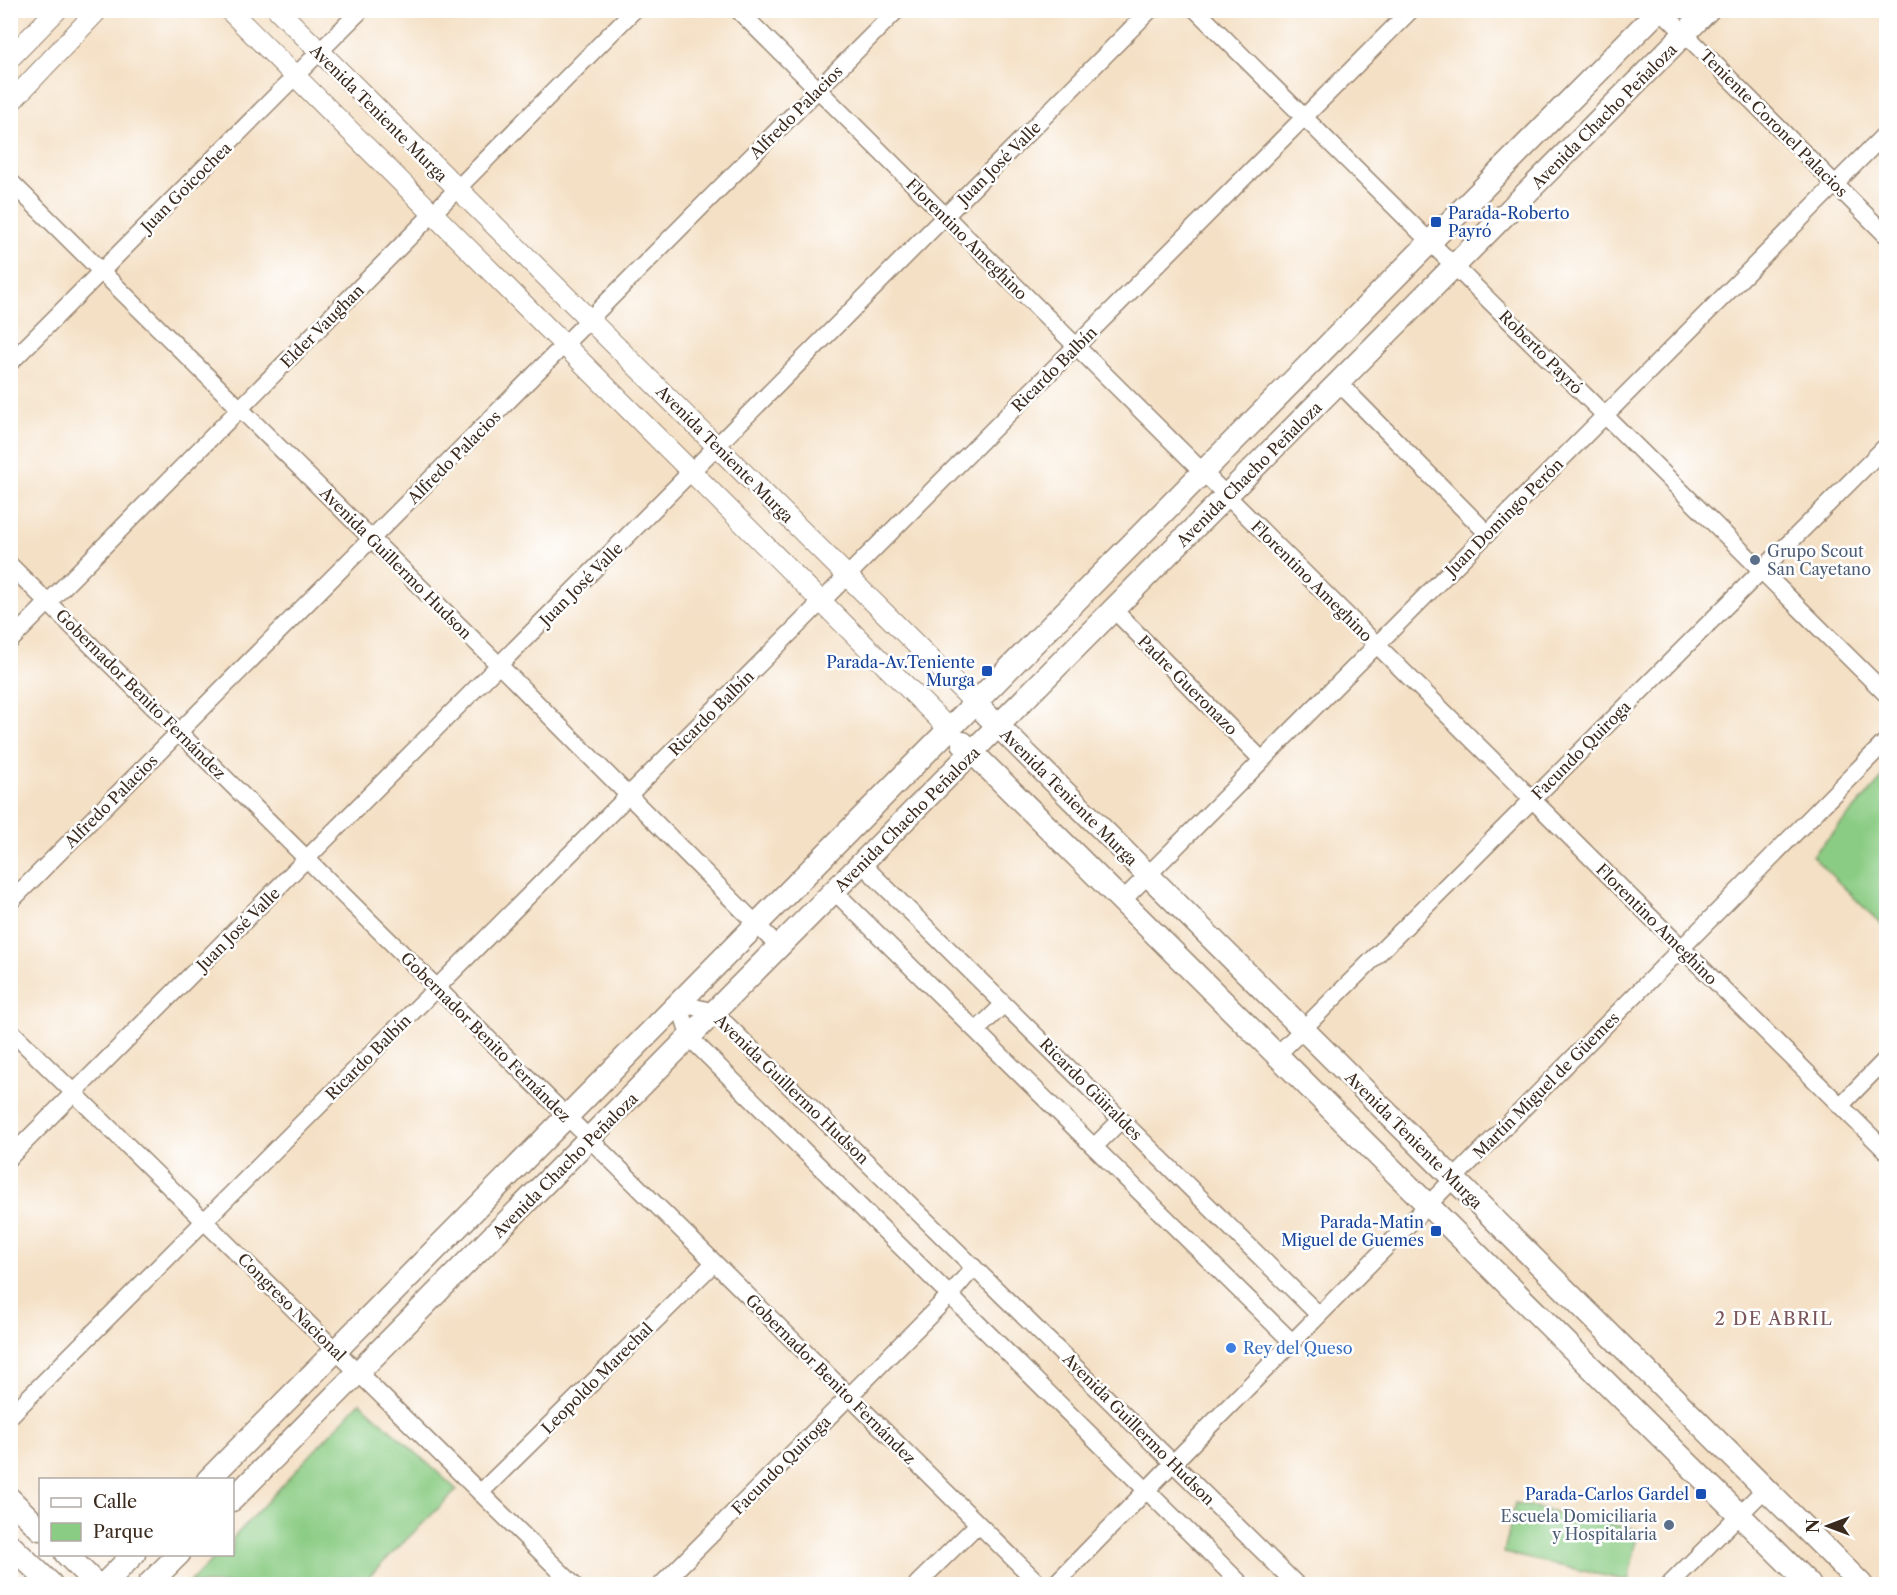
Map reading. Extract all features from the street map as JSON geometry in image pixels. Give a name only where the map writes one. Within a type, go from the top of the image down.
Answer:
[{"type":"main road","name":"Avenida Chacho Peñaloza","points":[[209,1478],[1660,10]]},
{"type":"main road","name":"Avenida Chacho Peñaloza","points":[[234,1498],[1708,10]]},
{"type":"main road","name":"Avenida Teniente Murga","points":[[975,703],[1861,1584]]},
{"type":"main road","name":"Avenida Teniente Murga","points":[[949,729],[1809,1584]]},
{"type":"main road","points":[[10,1499],[39,1528]]},
{"type":"main road","points":[[10,1545],[51,1584]]},
{"type":"main road","points":[[68,1556],[96,1584]]},
{"type":"main road","points":[[104,1584],[132,1556]]},
{"type":"main road","points":[[149,1584],[177,1556]]},
{"type":"street","points":[[10,58],[57,10]]},
{"type":"street","points":[[10,103],[98,10]]},
{"type":"street","name":"Avenida Teniente Murga","points":[[229,10],[949,729]]},
{"type":"street","name":"Avenida Teniente Murga","points":[[278,10],[456,190],[975,703]]},
{"type":"street","name":"Juan Goicochea","points":[[10,363],[361,10]]},
{"type":"street","name":"Elder Vaughan","points":[[10,641],[633,10]]},
{"type":"street","name":"Florentino Ameghino","points":[[738,10],[1887,1151]]},
{"type":"street","name":"Alfredo Palacios","points":[[10,902],[897,10]]},
{"type":"street","name":"Juan José Valle","points":[[10,1157],[1150,10]]},
{"type":"street","name":"Roberto Payró","points":[[1196,10],[1887,694]]},
{"type":"street","name":"Ricardo Balbín","points":[[10,1416],[1411,10]]},
{"type":"street","name":"Teniente Coronel Palacios","points":[[1660,10],[1887,235]]},
{"type":"street","name":"Juan Domingo Perón","points":[[1122,902],[1887,132]]},
{"type":"street","name":"Avenida Guillermo Hudson","points":[[10,182],[500,666],[779,947]]},
{"type":"street","points":[[1339,383],[1487,533]]},
{"type":"street","name":"Facundo Quiroga","points":[[1277,1055],[1887,446]]},
{"type":"street","name":"Gobernador Benito Fernández","points":[[10,565],[1039,1584]]},
{"type":"street","name":"Padre Gueronazo","points":[[1114,610],[1262,760]]},
{"type":"street","name":"Martín Miguel de Güemes","points":[[1055,1584],[1887,741]]},
{"type":"street","name":"Ricardo Güiraldes","points":[[862,864],[1319,1315]]},
{"type":"street","points":[[835,892],[1292,1342]]},
{"type":"street","name":"Avenida Guillermo Hudson","points":[[679,1003],[714,1012],[1296,1584]]},
{"type":"street","name":"Avenida Guillermo Hudson","points":[[679,1003],[690,1038],[1241,1584]]},
{"type":"street","points":[[976,1031],[1004,1004]]},
{"type":"street","name":"Congreso Nacional","points":[[10,1030],[573,1584]]},
{"type":"street","points":[[1840,1106],[1887,1059]]},
{"type":"street","points":[[1094,1147],[1121,1120]]},
{"type":"street","name":"Leopoldo Marechal","points":[[480,1493],[714,1263]]},
{"type":"street","name":"Facundo Quiroga","points":[[662,1584],[850,1397],[950,1295],[974,1267]]},
{"type":"street","points":[[1670,1584],[1765,1489]]},
{"type":"street","points":[[916,1584],[978,1524]]},
{"type":"green space","points":[[1886,774],[1886,929],[1812,856]]},
{"type":"green space","points":[[360,1402],[457,1490],[361,1584],[188,1584],[216,1556],[234,1556],[234,1537]]},
{"type":"green space","points":[[1515,1503],[1639,1530],[1628,1581],[1504,1553]]},
{"type":"place","name":"Parada-Roberto Payró","points":[[1436,222]]},
{"type":"place","name":"Grupo Scout San Cayetano","points":[[1755,560]]},
{"type":"place","name":"Parada-Av.Teniente Murga","points":[[987,671]]},
{"type":"place","name":"Parada-Matin Miguel de Guemes","points":[[1436,1231]]},
{"type":"place","name":"Rey del Queso","points":[[1231,1348]]},
{"type":"place","name":"Parada-Carlos Gardel","points":[[1701,1494]]},
{"type":"place","name":"Escuela Domiciliaria y Hospitalaria","points":[[1669,1525]]},
{"type":"district","name":"2 DE ABRIL","points":[[1774,1319]]}]
